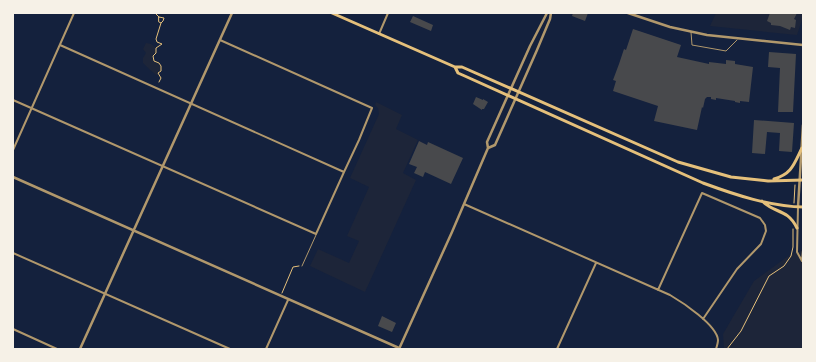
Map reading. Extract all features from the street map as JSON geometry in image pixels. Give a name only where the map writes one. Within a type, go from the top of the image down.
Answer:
[{"type":"main road","points":[[332,13],[455,67],[462,66],[678,162],[731,177],[768,181],[801,180]]},
{"type":"main road","points":[[455,67],[458,73],[703,183],[738,195],[762,201],[803,207]]},
{"type":"main road","points":[[768,181],[782,177],[789,172],[802,148]]},
{"type":"main road","points":[[762,201],[767,206],[788,215],[797,228]]},
{"type":"street","points":[[13,150],[73,13]]},
{"type":"street","points":[[80,349],[232,13]]},
{"type":"street","points":[[379,34],[388,13]]},
{"type":"street","points":[[13,177],[399,349],[488,148],[487,142],[547,13]]},
{"type":"street","points":[[488,148],[495,145],[548,26],[551,13]]},
{"type":"street","points":[[628,13],[670,27],[691,31],[803,45]]},
{"type":"street","points":[[13,100],[316,234],[372,108],[220,40]]},
{"type":"street","points":[[60,45],[344,172]]},
{"type":"street","points":[[803,125],[801,180],[797,228],[797,252],[802,261],[803,250]]},
{"type":"street","points":[[658,290],[702,193],[760,218],[765,225],[766,231],[761,244],[737,269],[703,319]]},
{"type":"street","points":[[464,204],[658,290],[685,304],[714,330],[718,340],[716,349]]},
{"type":"street","points":[[13,253],[230,349]]},
{"type":"street","points":[[557,349],[596,262]]},
{"type":"street","points":[[266,349],[288,300]]},
{"type":"street","points":[[13,329],[58,349]]},
{"type":"lane","points":[[691,31],[692,45],[726,51],[739,38]]},
{"type":"lane","points":[[302,266],[316,234]]},
{"type":"path","points":[[154,13],[159,17],[164,18],[156,39],[157,42],[162,44],[156,48],[156,53],[153,56],[154,61],[159,63],[162,69],[158,74],[161,78],[159,82]]},
{"type":"path","points":[[159,17],[159,22],[161,24]]},
{"type":"path","points":[[794,200],[795,184]]},
{"type":"path","points":[[727,349],[741,331],[769,276],[784,266],[791,256],[793,235]]},
{"type":"path","points":[[280,296],[293,267],[302,266]]},
{"type":"shaded area","points":[[716,13],[803,13],[803,17],[797,35],[710,26]]},
{"type":"shaded area","points":[[146,43],[155,47],[156,52],[152,56],[154,62],[159,63],[161,67],[161,71],[158,76],[143,63],[143,58],[146,53],[143,49]]},
{"type":"shaded area","points":[[376,102],[402,115],[396,129],[418,140],[403,173],[416,180],[365,292],[310,266],[318,249],[349,263],[359,241],[347,236],[369,187],[350,178],[379,114],[378,108],[375,105]]},
{"type":"shaded area","points":[[803,247],[803,349],[724,349],[723,334],[754,281],[791,254],[801,251]]},
{"type":"building","points":[[573,13],[588,13],[585,21],[572,16]]},
{"type":"building","points":[[770,13],[797,13],[794,19],[796,20],[795,28],[791,27],[790,30],[780,26],[771,25],[771,23],[767,21]]},
{"type":"building","points":[[413,16],[433,25],[431,31],[410,22]]},
{"type":"building","points":[[633,29],[681,45],[677,57],[709,64],[709,62],[726,64],[726,60],[735,61],[735,64],[753,67],[749,102],[740,101],[740,103],[716,98],[716,100],[711,99],[711,97],[707,97],[703,108],[702,107],[697,130],[654,121],[658,106],[613,91],[616,81],[613,80]]},
{"type":"building","points":[[769,52],[796,54],[793,112],[778,112],[780,68],[768,67]]},
{"type":"building","points":[[476,97],[488,102],[484,109],[482,110],[473,104]]},
{"type":"building","points":[[754,120],[794,123],[792,152],[779,151],[780,133],[767,132],[765,154],[752,153]]},
{"type":"building","points":[[419,141],[427,145],[428,142],[463,158],[451,184],[425,172],[423,177],[414,173],[417,167],[409,164]]},
{"type":"building","points":[[382,316],[396,323],[392,332],[378,326]]}]
